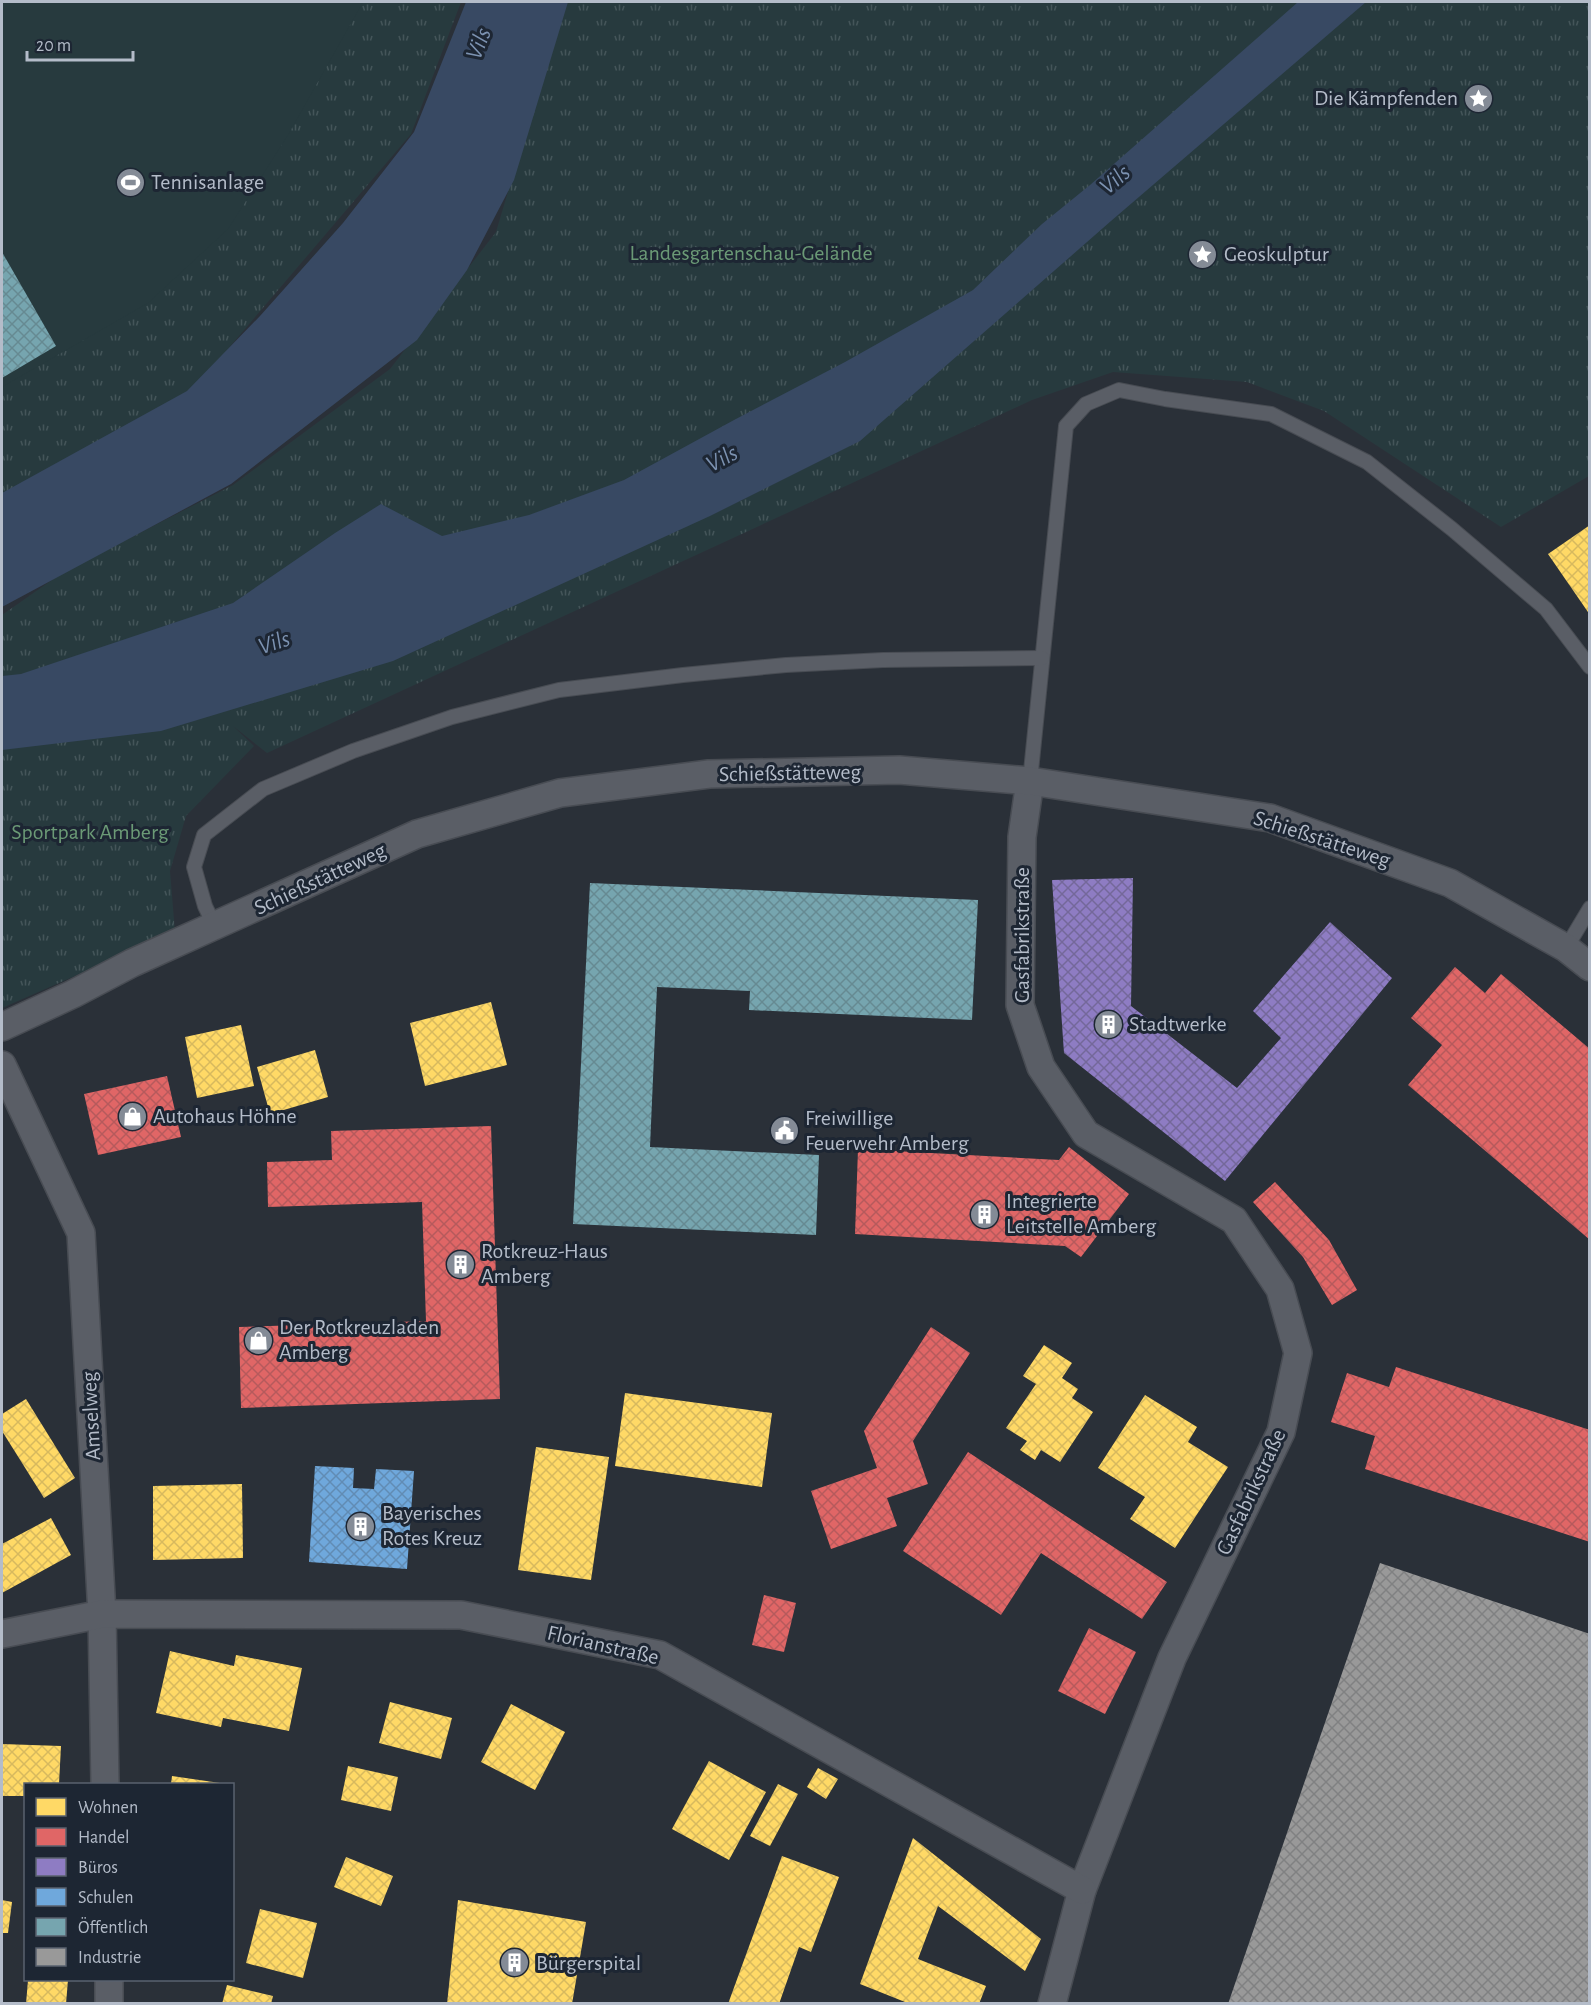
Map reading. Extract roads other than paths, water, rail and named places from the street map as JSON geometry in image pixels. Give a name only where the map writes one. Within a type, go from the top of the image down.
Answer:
[{"type":"street","name":"Schießstätteweg","points":[[2,1027],[132,963],[417,834],[560,793],[709,774],[899,770],[1030,781],[1270,818],[1450,883],[1566,948],[1590,967]]},
{"type":"street","name":"Gasfabrikstraße","points":[[1030,781],[1022,837],[1020,1005],[1041,1067],[1086,1134],[1234,1220],[1280,1289],[1298,1353],[1281,1432],[1172,1658],[1082,1890],[1052,2004]]},
{"type":"street","name":"Amselweg","points":[[2,1065],[81,1233],[102,1614],[105,1783]]},
{"type":"street","name":"Florianstraße","points":[[2,1634],[102,1614],[461,1615],[660,1654],[1082,1890]]},
{"type":"street","points":[[109,1981],[109,2004]]},
{"type":"lane","points":[[1030,781],[1066,426],[1086,404],[1119,390],[1271,414],[1367,462],[1452,529],[1546,609],[1590,667]]},
{"type":"lane","points":[[215,927],[205,906],[194,867],[204,835],[262,789],[353,751],[452,717],[559,690],[683,675],[786,665],[883,660],[1042,658]]},
{"type":"lane","points":[[1566,948],[1590,908]]},
{"type":"water","name":"Vils","points":[[466,2],[568,2],[514,180],[467,270],[417,340],[231,484],[2,607],[2,493],[187,391],[260,316],[343,223],[414,132]]},
{"type":"water","name":"Vils","points":[[1298,2],[1366,2],[860,441],[710,516],[393,661],[161,731],[2,750],[2,676],[21,674],[233,603],[381,504],[442,536],[529,515],[624,480],[845,362],[973,290],[1042,224],[1090,185]]},
{"type":"place","name":"Die Kämpfenden","points":[[1479,98]]},
{"type":"place","name":"Tennisanlage","points":[[130,182]]},
{"type":"place","name":"Geoskulptur","points":[[1203,254]]},
{"type":"place","name":"Stadtwerke","points":[[1108,1024]]},
{"type":"place","name":"Autohaus Höhne","points":[[132,1116]]},
{"type":"place","name":"Freiwillige Feuerwehr Amberg","points":[[784,1131]]},
{"type":"place","name":"Integrierte Leitstelle Amberg","points":[[985,1214]]},
{"type":"place","name":"Rotkreuz-Haus Amberg","points":[[460,1264]]},
{"type":"place","name":"Der Rotkreuzladen Amberg","points":[[258,1340]]},
{"type":"place","name":"Bayerisches Rotes Kreuz","points":[[361,1526]]},
{"type":"place","name":"Bürgerspital","points":[[515,1963]]},
{"type":"park label","name":"Landesgartenschau-Gelände","points":[[751,253]]},
{"type":"park label","name":"Sportpark Amberg","points":[[90,832]]}]
